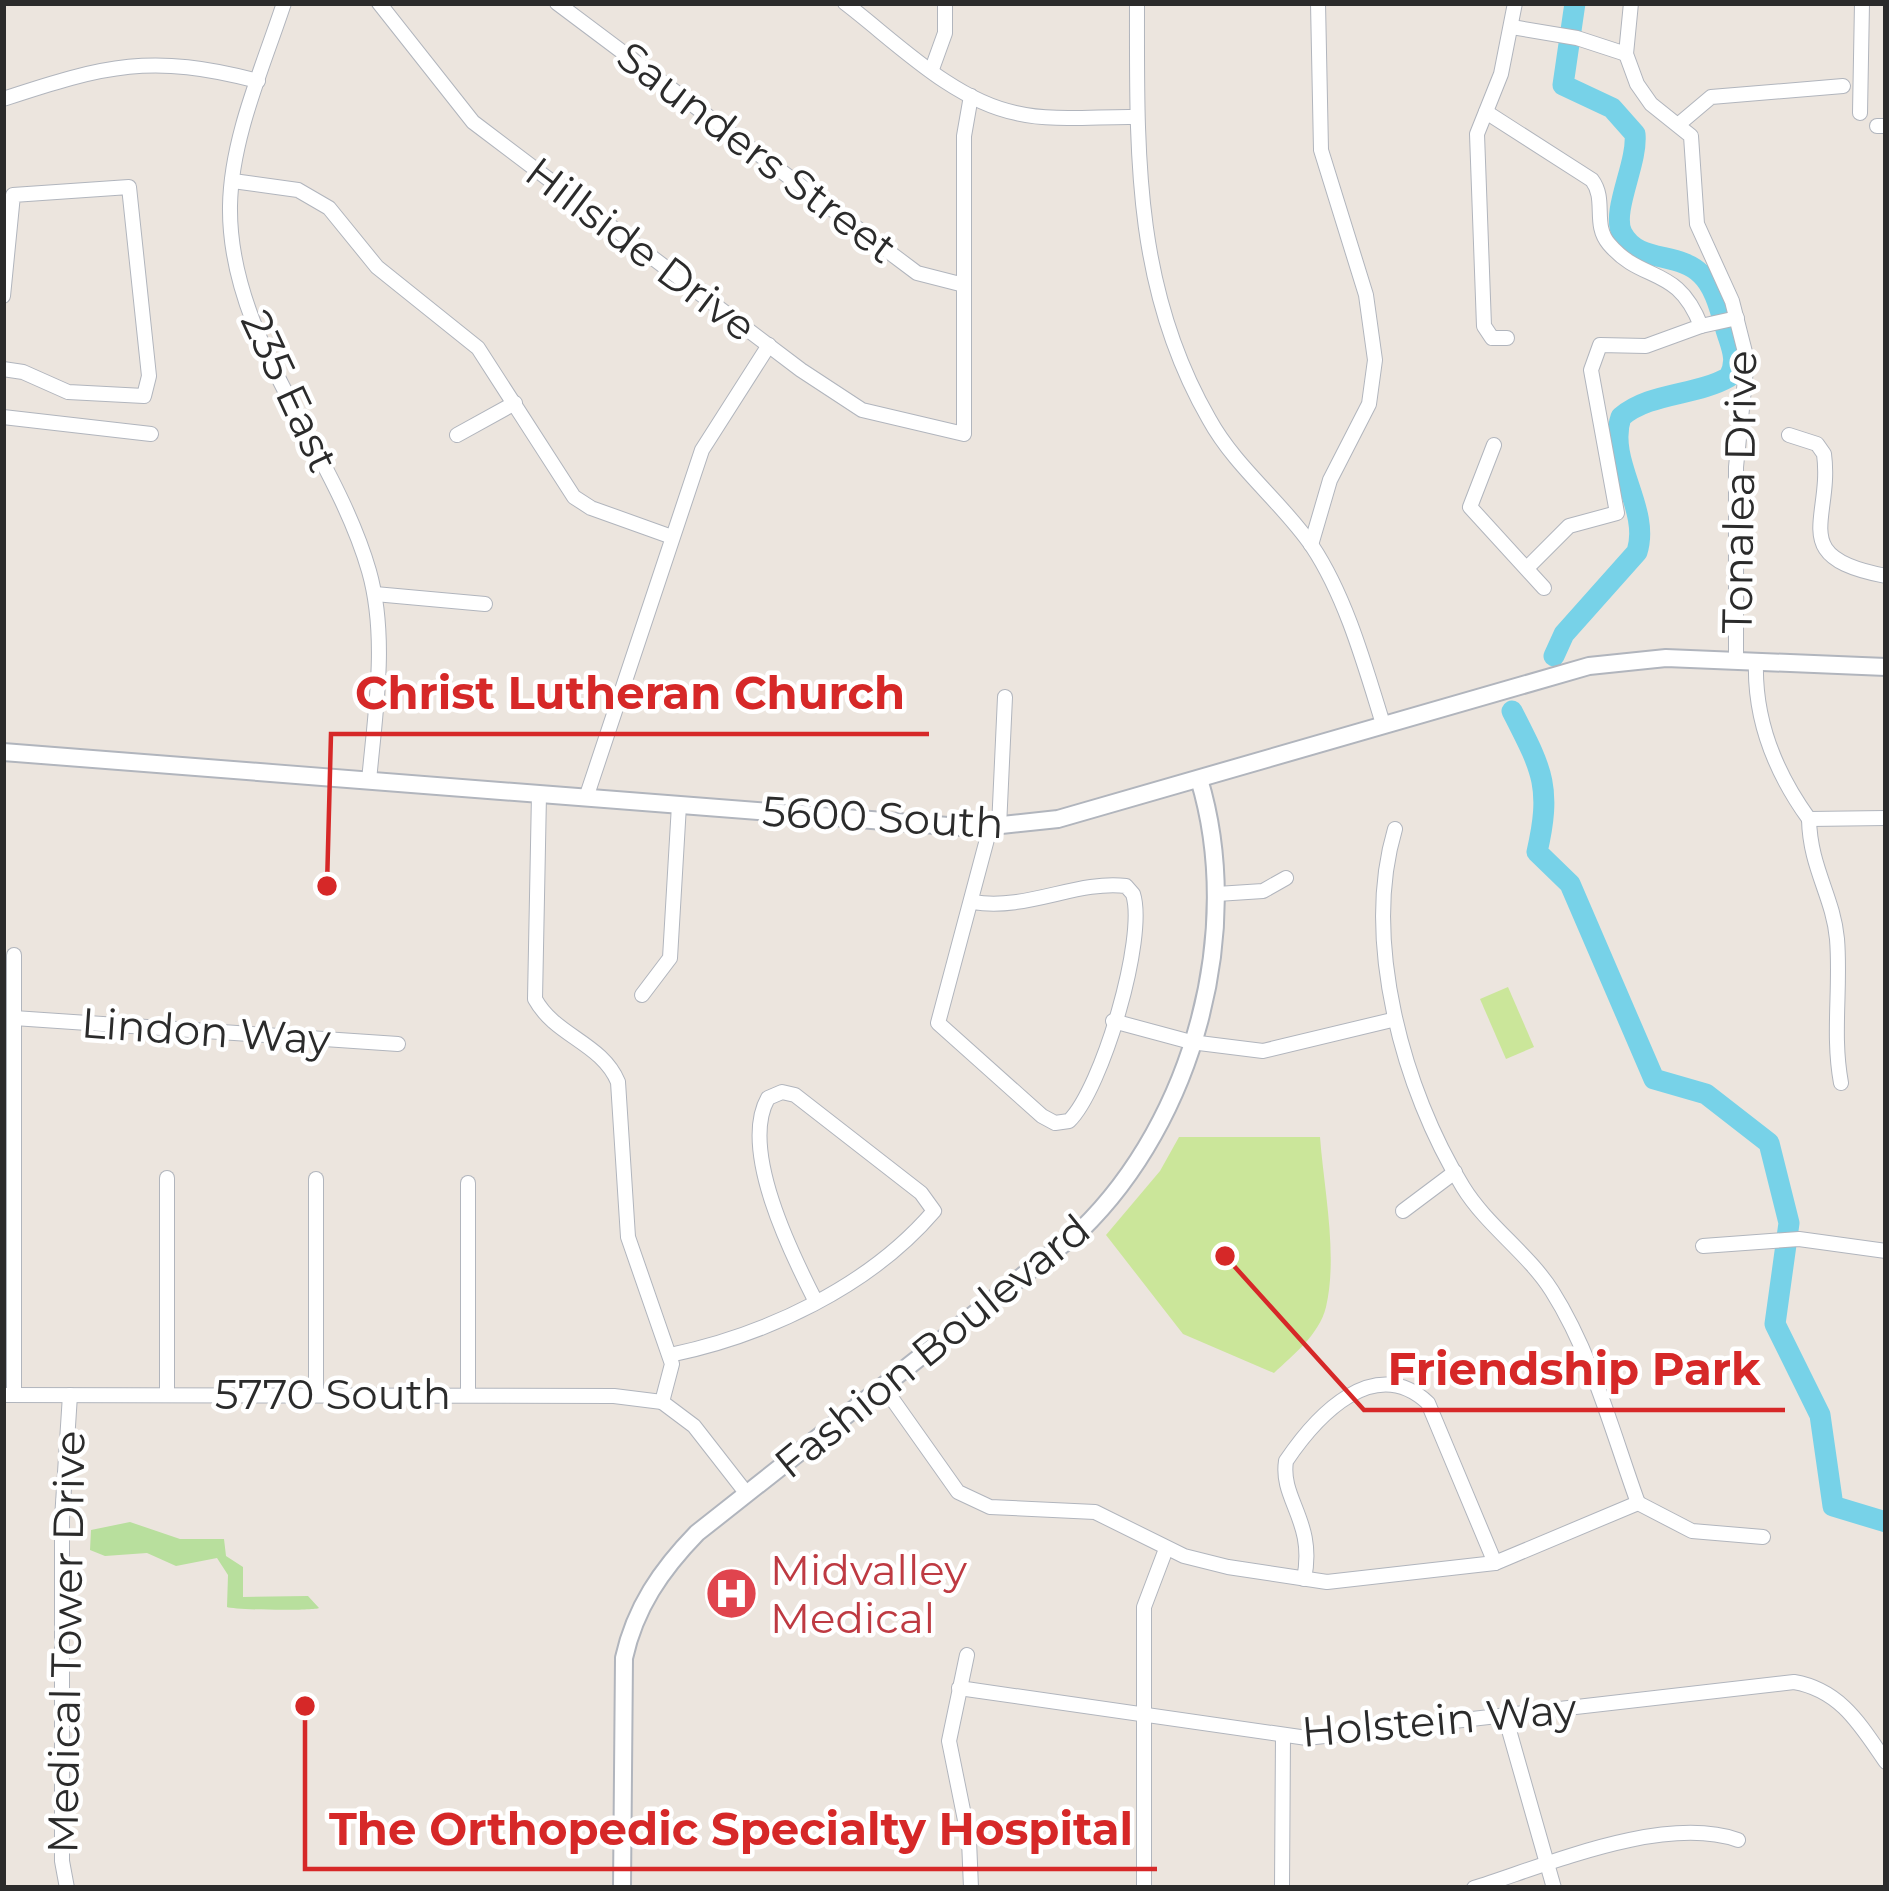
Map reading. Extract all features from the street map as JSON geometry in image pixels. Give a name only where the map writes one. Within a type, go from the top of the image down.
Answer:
[{"type":"street","name":"235 East","points":[[284,3],[232,181],[230,221],[238,274],[361,545],[375,594],[378,655],[369,781]]},
{"type":"street","name":"Saunders Street","points":[[556,3],[917,273],[964,285]]},
{"type":"street","points":[[844,3],[971,97],[1029,116],[1137,117]]},
{"type":"street","points":[[932,69],[945,33],[945,3]]},
{"type":"street","points":[[1137,3],[1142,231],[1175,352],[1226,446],[1311,545],[1348,624],[1383,724]]},
{"type":"street","points":[[1311,545],[1330,480],[1369,404],[1375,360],[1366,296],[1321,150],[1318,3]]},
{"type":"street","points":[[1507,338],[1492,338],[1484,326],[1477,134],[1513,27],[1515,3]]},
{"type":"street","points":[[1513,27],[1626,54],[1630,3]]},
{"type":"street","points":[[1860,113],[1862,3]]},
{"type":"street","name":"Hillside Drive","points":[[387,6],[473,122],[769,345],[712,427],[586,798]]},
{"type":"street","name":"Tonalea Drive","points":[[1626,54],[1643,95],[1688,130],[1693,146],[1696,224],[1720,322],[1747,360],[1736,467],[1736,660]]},
{"type":"street","points":[[3,98],[101,68],[137,63],[182,64],[258,81]]},
{"type":"street","points":[[1679,124],[1711,98],[1843,86]]},
{"type":"street","points":[[769,345],[862,410],[964,434],[964,136],[971,97]]},
{"type":"street","points":[[1486,112],[1592,180],[1599,190],[1601,226],[1610,245],[1686,292],[1720,322]]},
{"type":"street","points":[[232,181],[298,190],[328,208],[377,267],[478,348],[574,496],[590,508],[673,537]]},
{"type":"street","points":[[3,296],[13,195],[129,187],[148,376],[144,396],[68,392],[3,369]]},
{"type":"street","points":[[1529,566],[1569,526],[1617,512],[1591,370],[1600,345],[1646,346],[1720,322]]},
{"type":"street","points":[[457,436],[515,403]]},
{"type":"street","points":[[3,417],[151,434]]},
{"type":"street","points":[[1789,436],[1816,443],[1824,454],[1817,518],[1828,551],[1842,563],[1886,576]]},
{"type":"street","points":[[1494,445],[1470,507],[1529,566],[1544,588]]},
{"type":"street","points":[[375,594],[485,604]]},
{"type":"street","name":"5600 South","points":[[3,752],[995,827],[1058,819],[1589,665],[1634,659],[1886,667]]},
{"type":"street","points":[[1756,661],[1760,715],[1787,789],[1809,819],[1811,861],[1837,938],[1833,1025],[1841,1083]]},
{"type":"street","points":[[973,902],[1029,903],[1126,886],[1133,894],[1136,917],[1113,1022],[1092,1088],[1074,1117],[1062,1123],[1042,1116],[938,1023],[973,902],[995,827],[1005,697]]},
{"type":"street","name":"Fashion Boulevard","points":[[622,1888],[622,1675],[632,1626],[679,1551],[1102,1209],[1156,1136],[1191,1042],[1212,949],[1214,834],[1199,779]]},
{"type":"street","points":[[539,794],[536,999],[554,1025],[605,1060],[618,1082],[628,1237],[670,1355],[662,1402],[694,1426],[746,1494]]},
{"type":"street","points":[[642,995],[670,958],[679,805]]},
{"type":"street","points":[[1809,819],[1886,818]]},
{"type":"street","points":[[1395,829],[1388,853],[1392,1020],[1455,1172],[1555,1295],[1638,1503],[1693,1532],[1762,1537]]},
{"type":"street","points":[[1216,894],[1263,892],[1286,878]]},
{"type":"street","points":[[8,1395],[14,956]]},
{"type":"street","name":"Lindon Way","points":[[14,1018],[398,1044]]},
{"type":"street","points":[[1113,1022],[1191,1042],[1263,1051],[1392,1020]]},
{"type":"street","points":[[670,1355],[816,1302],[845,1286],[934,1211],[920,1193],[795,1095],[782,1092],[768,1098],[762,1111],[772,1205],[816,1302]]},
{"type":"street","points":[[1403,1211],[1455,1172]]},
{"type":"street","points":[[167,1178],[167,1394]]},
{"type":"street","points":[[316,1179],[316,1394]]},
{"type":"street","points":[[468,1183],[468,1394]]},
{"type":"street","points":[[1703,1246],[1799,1238],[1886,1251]]},
{"type":"street","points":[[1304,1579],[1306,1530],[1285,1470],[1296,1446],[1355,1390],[1384,1382],[1409,1388],[1436,1418],[1495,1563]]},
{"type":"street","points":[[883,1386],[958,1492],[990,1507],[1095,1512],[1200,1562],[1304,1579],[1349,1581],[1495,1563],[1638,1503]]},
{"type":"street","name":"5770 South","points":[[8,1395],[468,1394],[614,1396],[662,1402]]},
{"type":"street","name":"Medical Tower Drive","points":[[67,1888],[62,1861],[62,1556],[70,1395]]},
{"type":"street","points":[[1144,1888],[1144,1607],[1166,1549]]},
{"type":"street","points":[[967,1655],[951,1714],[950,1753],[969,1840],[971,1888]]},
{"type":"street","name":"Holstein Way","points":[[959,1688],[1145,1717],[1326,1738],[1794,1682],[1827,1691],[1843,1703],[1886,1762]]},
{"type":"street","points":[[1505,1716],[1554,1888]]},
{"type":"street","points":[[1282,1735],[1282,1888]]},
{"type":"street","points":[[1474,1888],[1635,1840],[1714,1832],[1738,1840]]},
{"type":"green space","points":[[1508,987],[1534,1047],[1506,1059],[1480,999]]},
{"type":"green space","points":[[1179,1137],[1320,1137],[1330,1244],[1326,1307],[1311,1335],[1274,1373],[1183,1334],[1106,1235],[1160,1171]]},
{"type":"green space","points":[[130,1522],[180,1539],[224,1539],[226,1556],[243,1567],[243,1597],[308,1596],[319,1608],[227,1607],[228,1575],[217,1558],[176,1566],[147,1553],[105,1556],[90,1550],[91,1530]]},
{"type":"waterway","points":[[1554,656],[1564,634],[1637,552],[1638,519],[1619,451],[1621,417],[1645,403],[1729,377],[1734,360],[1706,280],[1692,267],[1638,249],[1622,233],[1620,212],[1635,134],[1612,108],[1563,85],[1575,3]]},
{"type":"waterway","points":[[1512,711],[1531,749],[1544,794],[1537,852],[1570,884],[1654,1079],[1706,1094],[1769,1143],[1789,1223],[1775,1324],[1820,1415],[1833,1506],[1886,1522]]},
{"type":"place","name":"Christ Lutheran Church","points":[[327,886]]},
{"type":"place","name":"Friendship Park","points":[[1225,1256]]},
{"type":"place","name":"Midvalley Medical","points":[[731,1594]]},
{"type":"place","name":"The Orthopedic Specialty Hospital","points":[[305,1706]]}]
